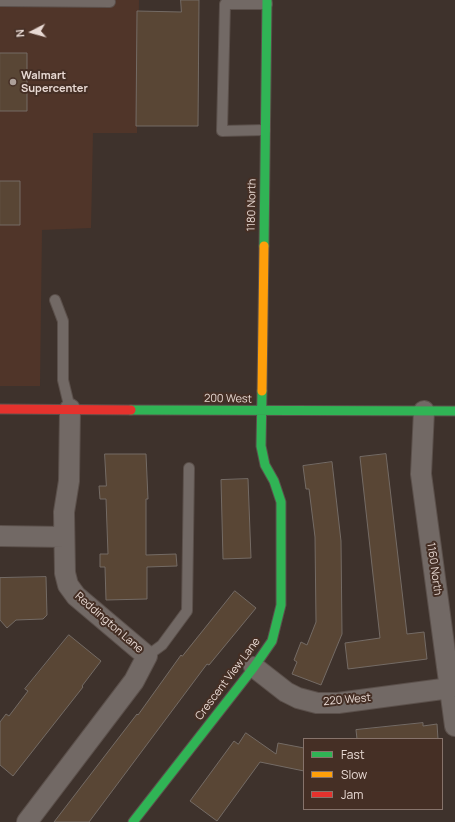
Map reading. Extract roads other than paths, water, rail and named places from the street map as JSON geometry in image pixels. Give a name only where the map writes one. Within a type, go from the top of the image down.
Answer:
[{"type":"street","name":"1180 North","points":[[262,411],[267,2]]},
{"type":"street","name":"200 West","points":[[0,409],[455,411]]},
{"type":"street","name":"Reddington Lane","points":[[27,822],[134,681],[147,656],[76,596],[68,585],[65,573],[64,512],[69,481],[70,409]]},
{"type":"street","name":"Crescent View Lane","points":[[133,822],[272,641],[281,605],[281,502],[274,481],[265,465],[261,446],[262,411]]},
{"type":"street","name":"1160 North","points":[[424,411],[422,474],[455,726]]},
{"type":"street","points":[[0,536],[64,537]]},
{"type":"street","name":"220 West","points":[[254,666],[286,692],[298,698],[317,703],[338,703],[450,688]]},
{"type":"lane","points":[[0,1],[110,2]]},
{"type":"lane","points":[[265,130],[222,131],[225,4],[267,2]]},
{"type":"lane","points":[[55,300],[63,321],[63,380],[70,409]]},
{"type":"lane","points":[[147,656],[162,645],[187,611],[188,468]]},
{"type":"place","name":"Walmart Supercenter","points":[[13,82]]}]
